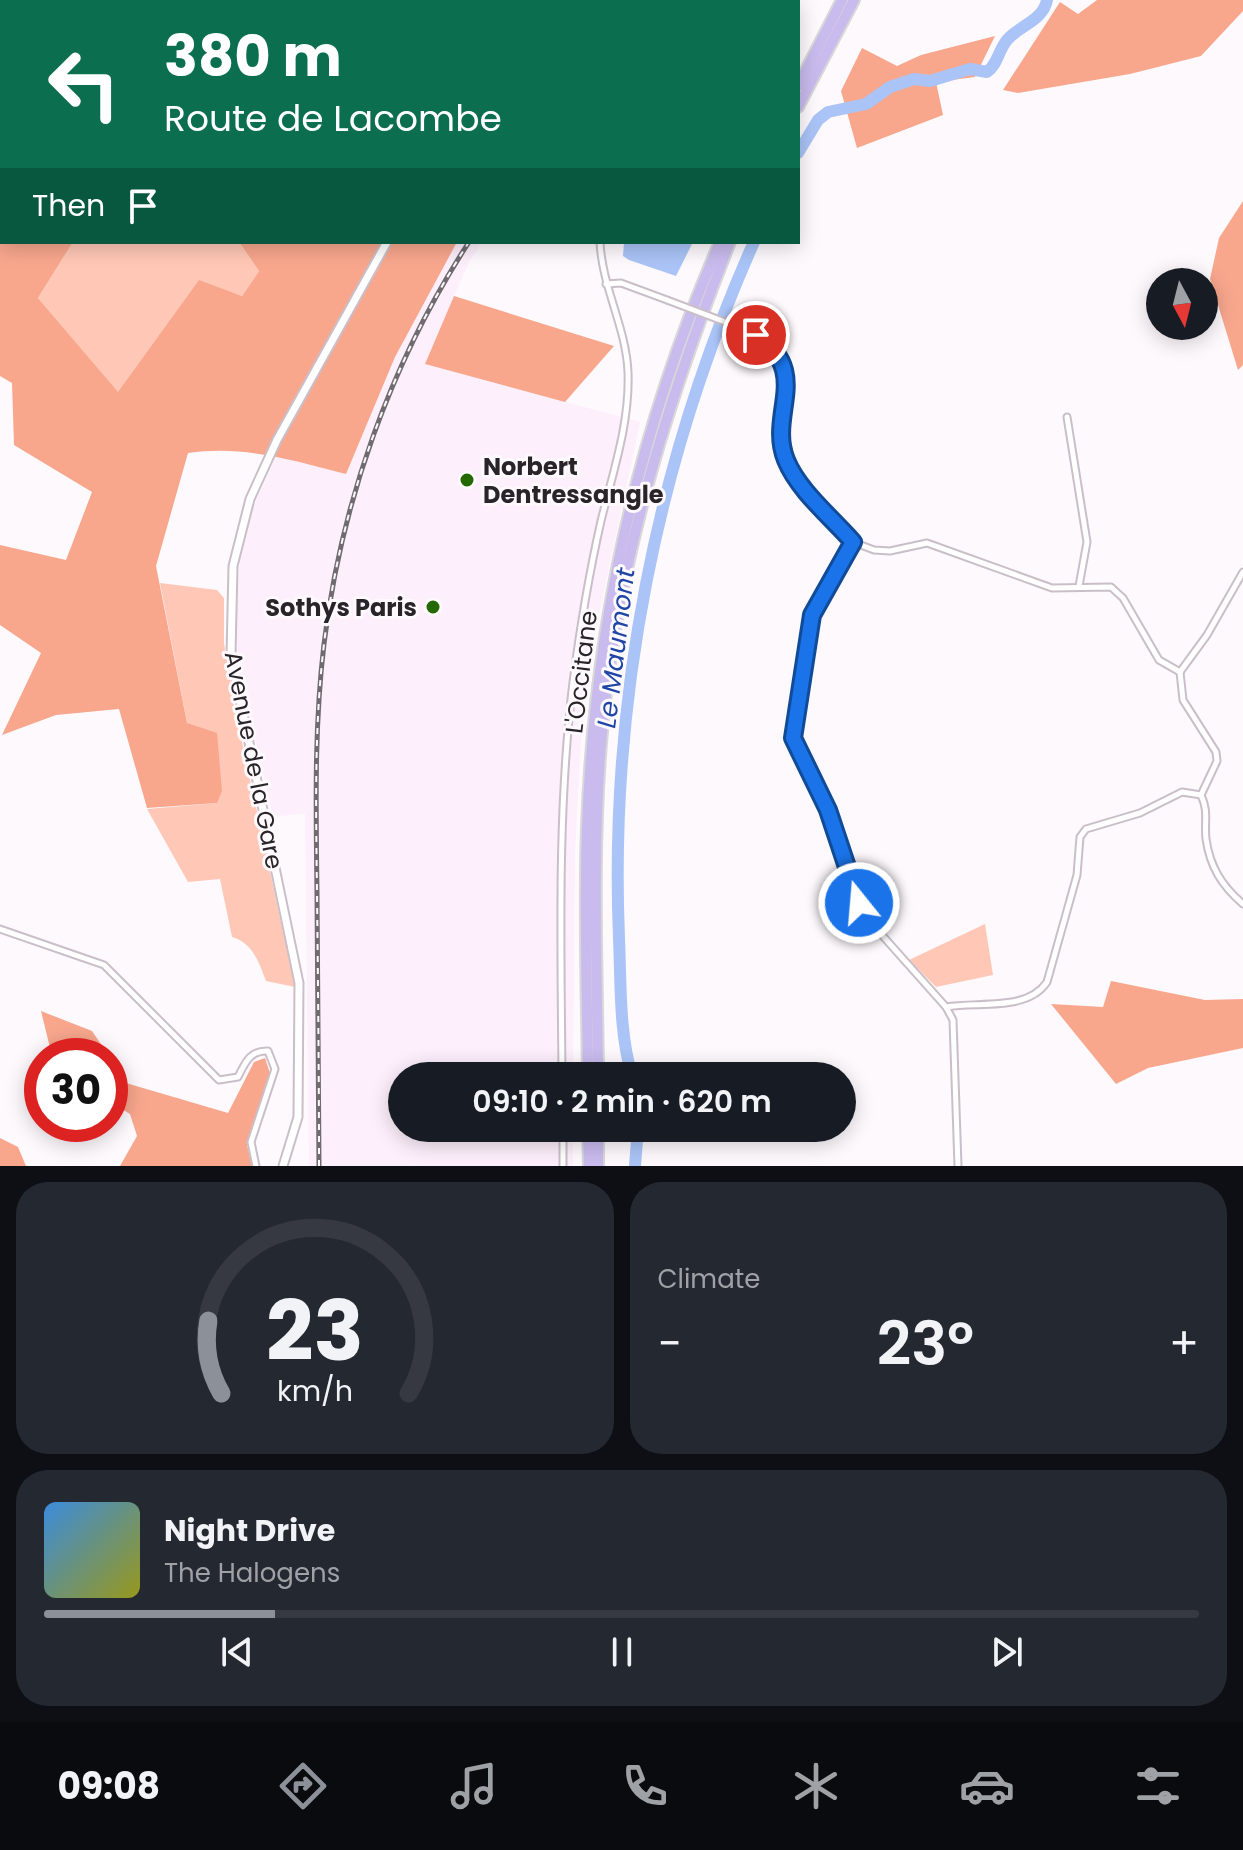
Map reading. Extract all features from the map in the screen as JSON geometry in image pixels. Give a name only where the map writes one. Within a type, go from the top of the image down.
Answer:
[{"type":"highway","points":[[800,82],[842,0]]},
{"type":"highway","points":[[800,103],[854,0]]},
{"type":"highway","name":"L'Occitane","points":[[588,1062],[586,830],[593,727],[605,629],[644,452],[688,319],[719,244]]},
{"type":"highway","name":"L'Occitane","points":[[598,1062],[597,814],[601,743],[620,602],[648,474],[669,405],[729,244]]},
{"type":"highway","points":[[588,1142],[589,1166]]},
{"type":"highway","points":[[598,1142],[598,1166]]},
{"type":"street","name":"Avenue de la Gare","points":[[283,1166],[298,1117],[299,983],[231,656],[233,566],[250,499],[277,440],[386,244]]},
{"type":"street","points":[[562,1062],[562,821],[573,684],[589,575],[626,422],[628,371],[606,284],[600,244]]},
{"type":"street","points":[[606,284],[621,283],[741,328],[769,344],[785,372],[787,394],[781,444],[789,467],[853,542],[874,550],[890,551],[927,543],[1052,588],[1099,584],[1118,591],[1159,660],[1180,672]]},
{"type":"street","points":[[1067,417],[1087,542],[1078,587]]},
{"type":"street","points":[[853,542],[812,615],[793,738],[828,810],[865,916],[946,1007],[953,1020],[958,1166]]},
{"type":"street","points":[[1243,572],[1207,635],[1180,672],[1183,700],[1216,752],[1217,761],[1201,795],[1207,809],[1206,839],[1215,873],[1243,904]]},
{"type":"street","points":[[946,1007],[1018,1001],[1040,992],[1047,982],[1073,890],[1080,837],[1086,829],[1140,813],[1182,792],[1201,795]]},
{"type":"street","points":[[0,929],[104,965],[219,1080],[238,1077],[249,1057],[259,1051],[268,1051],[275,1069],[251,1142],[256,1166]]},
{"type":"street","points":[[563,1142],[563,1166]]},
{"type":"shaded area","points":[[1097,0],[1243,0],[1243,11],[1201,56],[1130,74],[1018,93],[1003,90],[1060,2],[1078,14]]},
{"type":"shaded area","points":[[995,36],[975,77],[936,82],[943,115],[857,148],[841,91],[862,48],[897,66],[921,55]]},
{"type":"shaded area","points":[[1243,201],[1243,365],[1238,370],[1218,305],[1218,268],[1212,268],[1219,238]]},
{"type":"shaded area","points":[[0,244],[72,244],[38,298],[118,392],[199,280],[242,296],[259,271],[240,244],[456,244],[395,357],[346,474],[248,452],[188,453],[156,566],[187,723],[217,733],[222,791],[217,803],[147,808],[119,709],[56,715],[2,735],[41,653],[0,625],[0,545],[66,560],[92,492],[14,445],[12,383],[0,376]]},
{"type":"shaded area","points":[[72,244],[240,244],[259,271],[242,296],[199,281],[118,393],[38,298]]},
{"type":"shaded area","points":[[456,244],[481,244],[469,262],[425,364],[640,422],[584,685],[575,850],[573,1062],[388,1062],[388,1142],[573,1142],[573,1166],[309,1166],[305,813],[273,817],[239,668],[235,610],[240,560],[253,508],[277,456],[346,474],[395,357]]},
{"type":"shaded area","points":[[454,296],[614,346],[565,402],[425,364]]},
{"type":"shaded area","points":[[160,583],[217,590],[224,598],[224,643],[235,710],[295,987],[266,981],[250,949],[232,937],[220,879],[188,882],[147,809],[217,803],[187,723]]},
{"type":"shaded area","points":[[985,924],[993,975],[936,987],[909,960]]},
{"type":"shaded area","points":[[1111,981],[1205,1000],[1243,999],[1243,1048],[1148,1068],[1116,1084],[1051,1004],[1103,1007]]},
{"type":"shaded area","points":[[41,1011],[92,1031],[97,1038],[48,1038]]},
{"type":"shaded area","points":[[265,1058],[271,1076],[247,1145],[252,1166],[120,1166],[137,1136],[130,1114],[128,1084],[228,1113],[254,1062]]},
{"type":"shaded area","points":[[0,1138],[18,1147],[26,1166],[0,1166]]},
{"type":"water","points":[[624,244],[692,244],[676,276],[623,256]]},
{"type":"waterway","name":"Le Maumont","points":[[800,150],[818,120],[828,112],[866,104],[890,87],[914,79],[930,81],[970,69],[987,72],[1007,40],[1036,18],[1047,0]]},
{"type":"waterway","name":"Le Maumont","points":[[629,1062],[621,1008],[618,849],[622,759],[632,670],[646,582],[666,495],[720,324],[753,244]]},
{"type":"waterway","name":"Le Maumont","points":[[635,1166],[637,1142]]},
{"type":"railway","points":[[319,1166],[316,768],[321,675],[332,591],[357,486],[393,384],[441,288],[468,244]]},
{"type":"place","name":"Norbert Dentressangle","points":[[467,480]]},
{"type":"place","name":"Sothys Paris","points":[[433,607]]},
{"type":"route","points":[[756,335],[777,354],[785,372],[787,394],[781,444],[789,467],[853,542],[829,578],[812,615],[793,721],[793,738],[797,752],[828,810],[859,903]]}]
